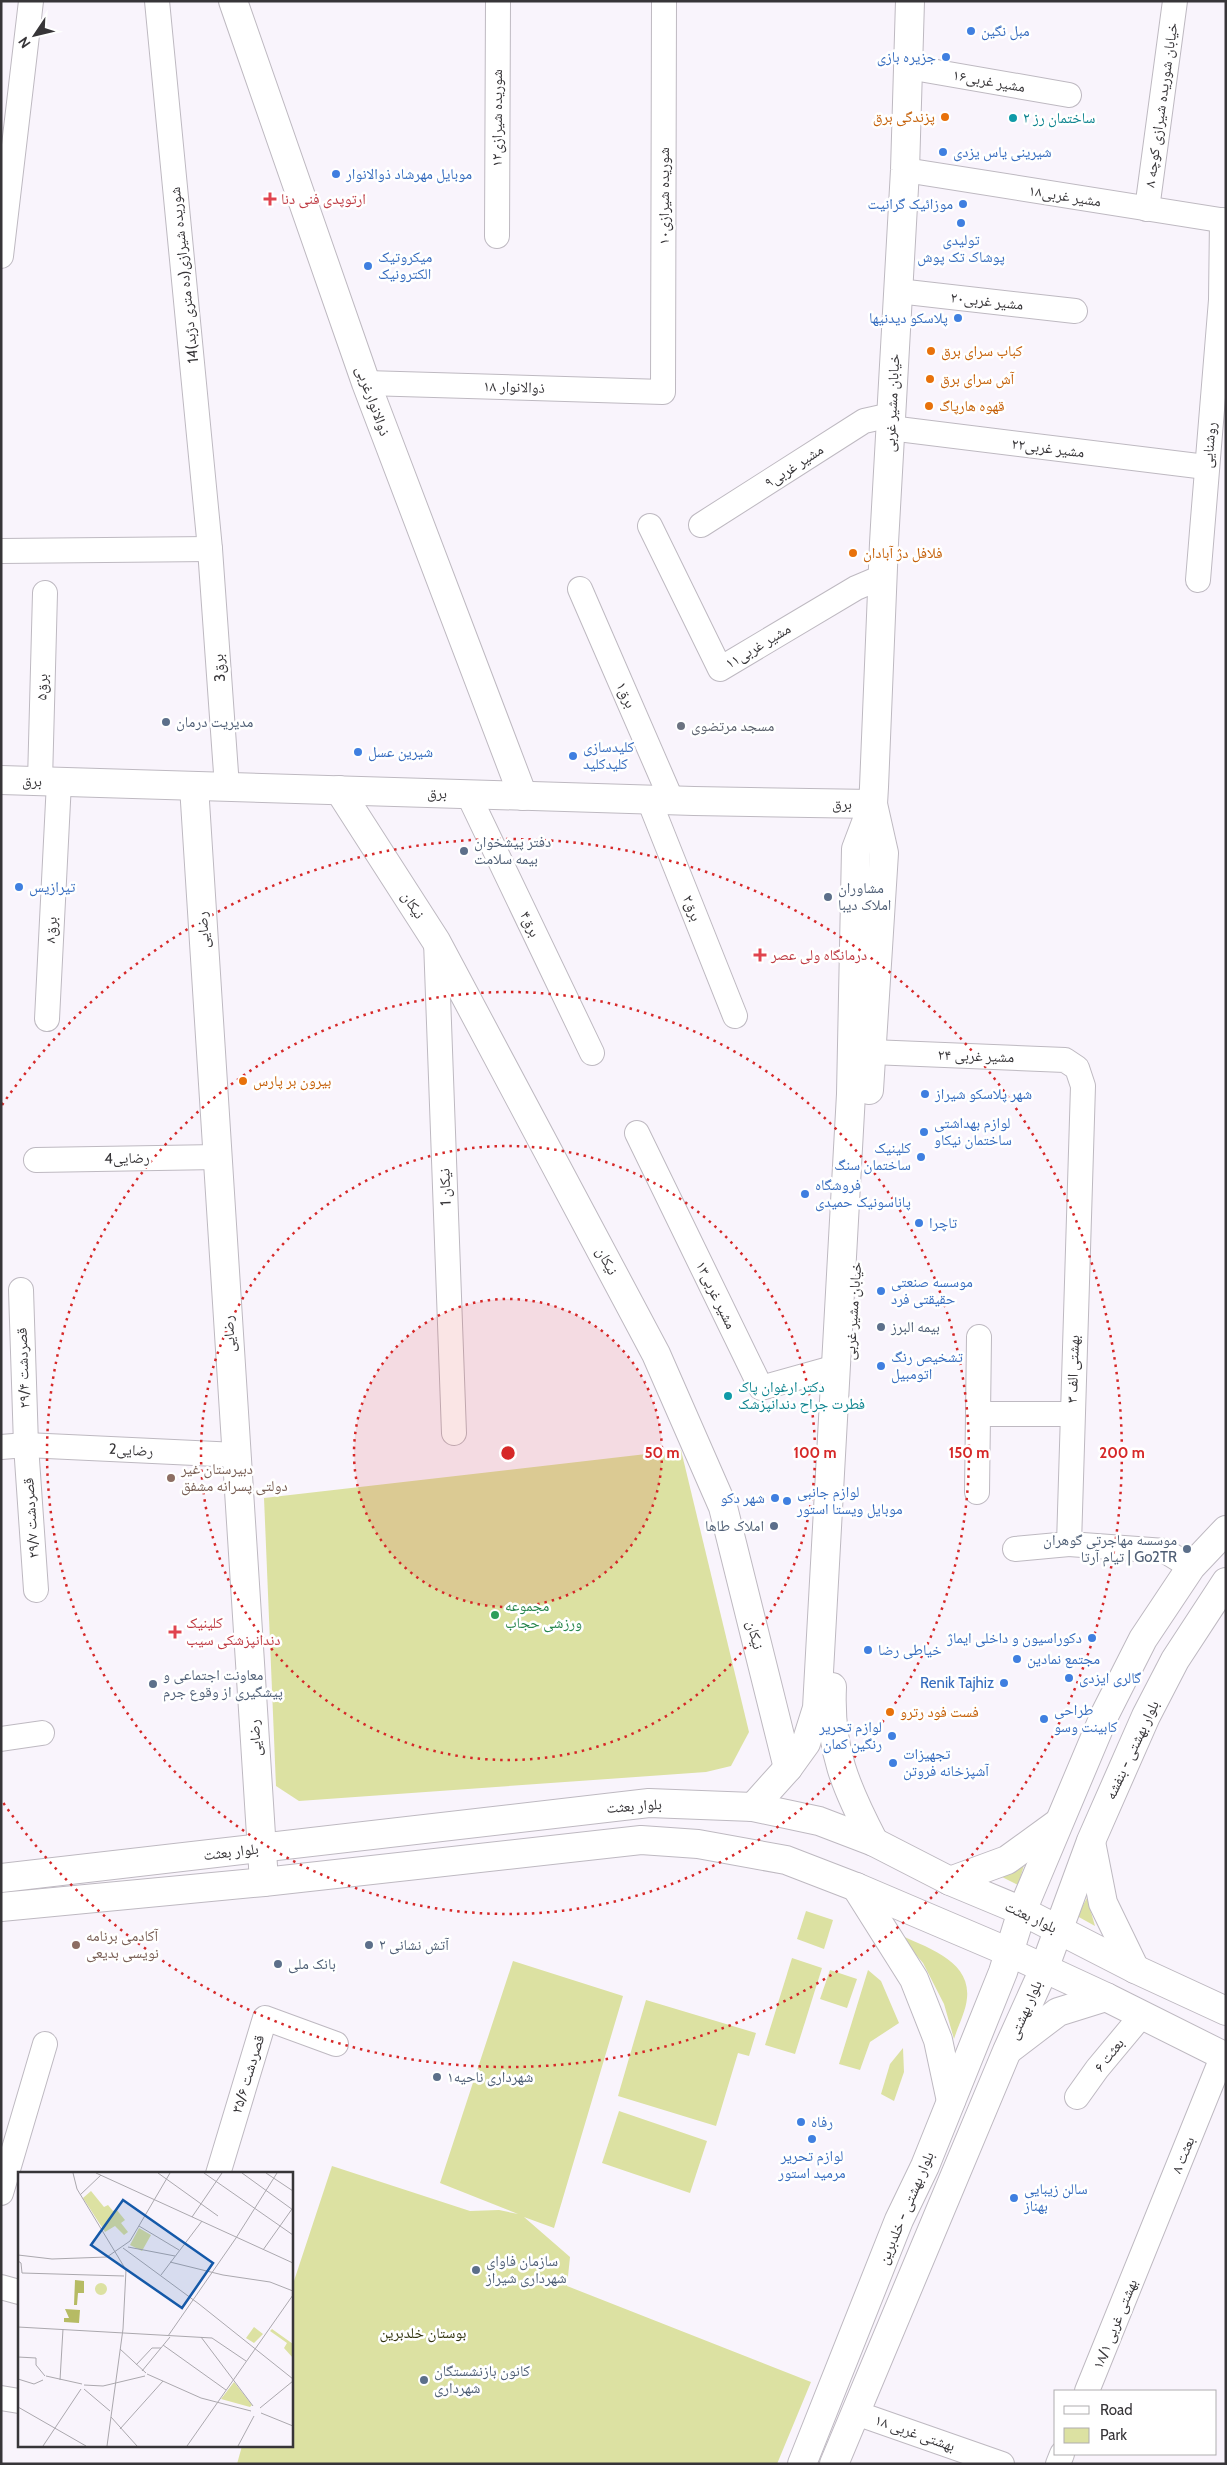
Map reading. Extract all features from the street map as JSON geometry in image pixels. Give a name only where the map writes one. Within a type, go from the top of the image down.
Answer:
[{"type":"main road","name":"ذوالانوارغربی","points":[[233,1],[366,383],[523,796]]},
{"type":"main road","name":"خیابان مشیر غربی","points":[[874,1842],[850,1795],[835,1750],[831,1711],[849,1363],[884,853],[873,804],[882,577],[905,170],[910,1]]},
{"type":"main road","name":"برق","points":[[1,780],[661,800],[873,804]]},
{"type":"main road","name":"رضایی","points":[[194,786],[264,1882]]},
{"type":"main road","name":"نیکان","points":[[339,790],[436,941],[656,1354],[723,1507],[788,1768]]},
{"type":"main road","name":"خیابان مشیر غربی","points":[[753,1807],[788,1768],[806,1743],[817,1708],[851,1094],[856,849],[873,804]]},
{"type":"main road","points":[[1022,1912],[1105,1714],[1143,1639],[1191,1567],[1226,1530]]},
{"type":"main road","name":"بلوار بهشتی - بنفشه","points":[[1059,1930],[1091,1841],[1146,1716],[1175,1660],[1226,1582]]},
{"type":"main road","points":[[806,1743],[811,1752],[821,1757],[828,1756],[835,1750]]},
{"type":"main road","name":"بلوار بعثت","points":[[1,1878],[649,1803],[753,1807],[818,1821],[874,1842],[950,1881],[1022,1912],[1135,1969],[1226,2011]]},
{"type":"main road","points":[[950,1881],[1007,1860],[1058,1823]]},
{"type":"main road","points":[[1,1907],[264,1882],[641,1840],[698,1844],[786,1860],[856,1887],[1010,1953],[1106,1997],[1224,2056]]},
{"type":"main road","points":[[1091,1841],[1103,1903],[1135,1969]]},
{"type":"main road","points":[[856,1887],[914,1979],[938,2040],[950,2102]]},
{"type":"main road","name":"بلوار بهشتی - خلدبرین","points":[[802,2464],[899,2220],[925,2166],[1010,1953],[1022,1912]]},
{"type":"main road","name":"بلوار بهشتی","points":[[1007,2051],[1044,1969],[1059,1930]]},
{"type":"main road","points":[[1007,2051],[1058,2012],[1106,1997]]},
{"type":"main road","name":"بلوار بهشتی - خلدبرین","points":[[834,2464],[1007,2051]]},
{"type":"main road","points":[[925,2166],[953,2177]]},
{"type":"street","points":[[1,256],[30,1]]},
{"type":"street","name":"14شوریده شیرازی(ده متری دژبد)","points":[[157,1],[210,549]]},
{"type":"street","name":"شوریده شیرازی۱۲","points":[[497,236],[498,1]]},
{"type":"street","name":"۱۰شوریده شیرازی","points":[[663,392],[664,1]]},
{"type":"street","name":"خیابان شوریده شیرازی کوچه ۸","points":[[1147,208],[1175,1]]},
{"type":"street","name":"مشیر غربی۱۶","points":[[908,67],[1069,94]]},
{"type":"street","name":"مشیر غربی۱۸","points":[[905,170],[1224,221]]},
{"type":"street","name":"روشنایی","points":[[1198,580],[1221,300],[1224,221]]},
{"type":"street","name":"مشیر غربی۲۰","points":[[898,291],[1075,311]]},
{"type":"street","name":"ذوالانوار ۱۸","points":[[366,383],[663,392]]},
{"type":"street","name":"مشیر غربی۹","points":[[701,525],[864,421],[890,422]]},
{"type":"street","name":"مشیر غربی۲۲","points":[[890,422],[1206,467]]},
{"type":"street","name":"مشیر غربی۱۱","points":[[650,526],[720,669],[856,588],[882,577]]},
{"type":"street","points":[[1,551],[210,549]]},
{"type":"street","name":"3برق","points":[[210,549],[227,787]]},
{"type":"street","name":"برق۱","points":[[580,589],[661,800]]},
{"type":"street","name":"برق۵","points":[[45,592],[49,781]]},
{"type":"street","name":"برق۸","points":[[47,1019],[49,781]]},
{"type":"street","name":"برق۴","points":[[468,794],[592,1053]]},
{"type":"street","name":"برق۲","points":[[661,800],[736,1016]]},
{"type":"street","name":"نیکان 1","points":[[436,941],[454,1433]]},
{"type":"street","name":"مشیر غربی ۲۴","points":[[871,1052],[1065,1060],[1077,1068]]},
{"type":"street","name":"بهشتی الف ۳","points":[[1069,1544],[1071,1414],[1083,1086],[1077,1068]]},
{"type":"street","name":"مشیر غربی۱۳","points":[[637,1133],[762,1388],[836,1367]]},
{"type":"street","name":"4رضایی","points":[[36,1160],[218,1157]]},
{"type":"street","name":"قصردشت ۲۹/۴","points":[[21,1290],[26,1445]]},
{"type":"street","points":[[977,1492],[978,1337]]},
{"type":"street","points":[[978,1414],[1071,1414]]},
{"type":"street","name":"2رضایی","points":[[1,1447],[26,1445],[237,1455]]},
{"type":"street","name":"قصردشت ۲۹/۷","points":[[26,1445],[36,1590]]},
{"type":"street","points":[[1015,1549],[1069,1544],[1165,1550],[1191,1567]]},
{"type":"street","points":[[1,1739],[42,1733]]},
{"type":"street","name":"۶ بعثت","points":[[1077,2097],[1097,2069],[1142,2015]]},
{"type":"street","name":"قصردشت ۳۵/۶","points":[[219,2172],[264,2018],[336,2044]]},
{"type":"street","points":[[1,2193],[45,2044]]},
{"type":"street","name":"۸ بعثت","points":[[1142,2256],[1224,2056]]},
{"type":"street","name":"بهشتی غربی ۱۸/۱","points":[[1087,2390],[1142,2256]]},
{"type":"street","points":[[1,2287],[18,2292]]},
{"type":"street","points":[[1,2398],[18,2402]]},
{"type":"street","name":"بهشتی غربی ۱۸","points":[[856,2413],[1002,2464]]},
{"type":"green space","name":"مجموعه ورزشی حجاب","points":[[681,1450],[749,1732],[731,1766],[706,1772],[299,1801],[276,1786],[264,1498]]},
{"type":"green space","points":[[1025,1862],[1018,1885],[1000,1876]]},
{"type":"green space","points":[[1087,1898],[1095,1926],[1077,1916]]},
{"type":"green space","points":[[806,1911],[833,1920],[824,1949],[797,1939]]},
{"type":"green space","points":[[898,1934],[933,1950],[954,1964],[962,1974],[966,1985],[967,1998],[964,2013],[954,2039],[944,2004],[923,1963]]},
{"type":"green space","points":[[792,1958],[822,1968],[795,2054],[765,2045]]},
{"type":"green space","name":"بوستان خلدبرین","points":[[513,1961],[623,1996],[554,2228],[524,2217],[570,2257],[567,2286],[811,2382],[777,2464],[237,2464],[241,2448],[292,2448],[292,2287],[332,2166],[470,2211],[499,2210],[518,2214],[440,2183]]},
{"type":"green space","points":[[830,1970],[857,1979],[847,2008],[820,1999]]},
{"type":"green space","points":[[868,1970],[881,1981],[899,2023],[870,2042],[860,2070],[839,2064]]},
{"type":"green space","points":[[646,2000],[756,2033],[749,2056],[738,2053],[716,2126],[618,2096]]},
{"type":"green space","points":[[903,2048],[904,2072],[894,2101],[881,2094],[890,2064]]},
{"type":"green space","points":[[619,2111],[707,2141],[690,2193],[602,2163]]},
{"type":"place","name":"مبل نگین","points":[[971,31]]},
{"type":"place","name":"جزیره بازی","points":[[946,57]]},
{"type":"place","name":"پزندگی برق","points":[[945,117]]},
{"type":"place","name":"ساختمان رز ۲","points":[[1013,118]]},
{"type":"place","name":"شیرینی یاس یزدی","points":[[943,152]]},
{"type":"place","name":"موبایل مهرشاد ذوالانوار","points":[[336,174]]},
{"type":"place","name":"ارتوپدی فنی دنا","points":[[270,199]]},
{"type":"place","name":"موزائیک گرانیت","points":[[963,204]]},
{"type":"place","name":"تولیدی پوشاک تک پوش","points":[[961,223]]},
{"type":"place","name":"میکروتیک الکترونیک","points":[[368,266]]},
{"type":"place","name":"پلاسکو دیدنیها","points":[[958,318]]},
{"type":"place","name":"کباب سرای برق","points":[[931,351]]},
{"type":"place","name":"آش سرای برق","points":[[930,379]]},
{"type":"place","name":"قهوه هارپاگ","points":[[929,406]]},
{"type":"place","name":"فلافل دژ آبادان","points":[[853,553]]},
{"type":"place","name":"مدیریت درمان","points":[[166,722]]},
{"type":"place","name":"مسجد مرتضوی","points":[[681,726]]},
{"type":"place","name":"شیرین عسل","points":[[358,752]]},
{"type":"place","name":"کلیدسازی کلیدکلید","points":[[573,756]]},
{"type":"place","name":"دفتر پیشخوان بیمه سلامت","points":[[464,851]]},
{"type":"place","name":"تیرازیس","points":[[19,887]]},
{"type":"place","name":"مشاوران املاک دیبا","points":[[828,897]]},
{"type":"place","name":"درمانگاه ولی عصر","points":[[760,955]]},
{"type":"place","name":"بیرون بر پارس","points":[[243,1081]]},
{"type":"place","name":"شهر پلاسکو شیراز","points":[[925,1094]]},
{"type":"place","name":"لوازم بهداشتی ساختمان نیکاو","points":[[924,1132]]},
{"type":"place","name":"کلینیک ساختمان سنگ","points":[[921,1157]]},
{"type":"place","name":"فروشگاه پاناسونیک حمیدی","points":[[805,1194]]},
{"type":"place","name":"تاچرا","points":[[919,1223]]},
{"type":"place","name":"موسسه صنعتی حقیقتی فرد","points":[[881,1291]]},
{"type":"place","name":"بیمه البرز","points":[[881,1327]]},
{"type":"place","name":"تشخیص رنگ اتومبیل","points":[[881,1366]]},
{"type":"place","name":"دکتر ارغوان پاک فطرت جراح دندانپزشک","points":[[728,1396]]},
{"type":"place","name":"دبیرستان غیر دولتی پسرانه مشفق","points":[[171,1478]]},
{"type":"place","name":"شهر دکو","points":[[775,1498]]},
{"type":"place","name":"لوازم جانبی موبایل ویستا استور","points":[[787,1501]]},
{"type":"place","name":"املاک طاها","points":[[774,1526]]},
{"type":"place","name":"موسسه مهاجرتی گوهران تیام آرتا | Go2TR","points":[[1187,1549]]},
{"type":"place","name":"مجموعه ورزشی حجاب","points":[[495,1615]]},
{"type":"place","name":"کلینیک دندانپزشکی سیب","points":[[175,1632]]},
{"type":"place","name":"دکوراسیون و داخلی ایماژ","points":[[1092,1638]]},
{"type":"place","name":"خیاطی رضا","points":[[868,1650]]},
{"type":"place","name":"مجتمع نمادین","points":[[1017,1659]]},
{"type":"place","name":"گالری ایزدی","points":[[1069,1678]]},
{"type":"place","name":"Renik Tajhiz","points":[[1004,1683]]},
{"type":"place","name":"معاونت اجتماعی و پیشگیری از وقوع جرم","points":[[153,1684]]},
{"type":"place","name":"فست فود رترو","points":[[890,1712]]},
{"type":"place","name":"طراحی کابینت وسو","points":[[1044,1719]]},
{"type":"place","name":"لوازم تحریر رنگین کمان","points":[[892,1736]]},
{"type":"place","name":"تجهيزات آشپزخانه فروتن","points":[[893,1763]]},
{"type":"place","name":"آکادمی برنامه نویسی بدیعی","points":[[76,1945]]},
{"type":"place","name":"آتش نشانی ۲","points":[[369,1945]]},
{"type":"place","name":"بانک ملی","points":[[278,1964]]},
{"type":"place","name":"شهرداری ناحیه۱","points":[[437,2077]]},
{"type":"place","name":"رفاه","points":[[801,2122]]},
{"type":"place","name":"لوازم تحریر مرمید استور","points":[[812,2139]]},
{"type":"place","name":"سالن زیبایی بهناز","points":[[1014,2198]]},
{"type":"place","name":"سازمان فاوای شهرداری شیراز","points":[[476,2270]]},
{"type":"place","name":"کانون بازنشستگان شهرداری","points":[[424,2380]]}]
